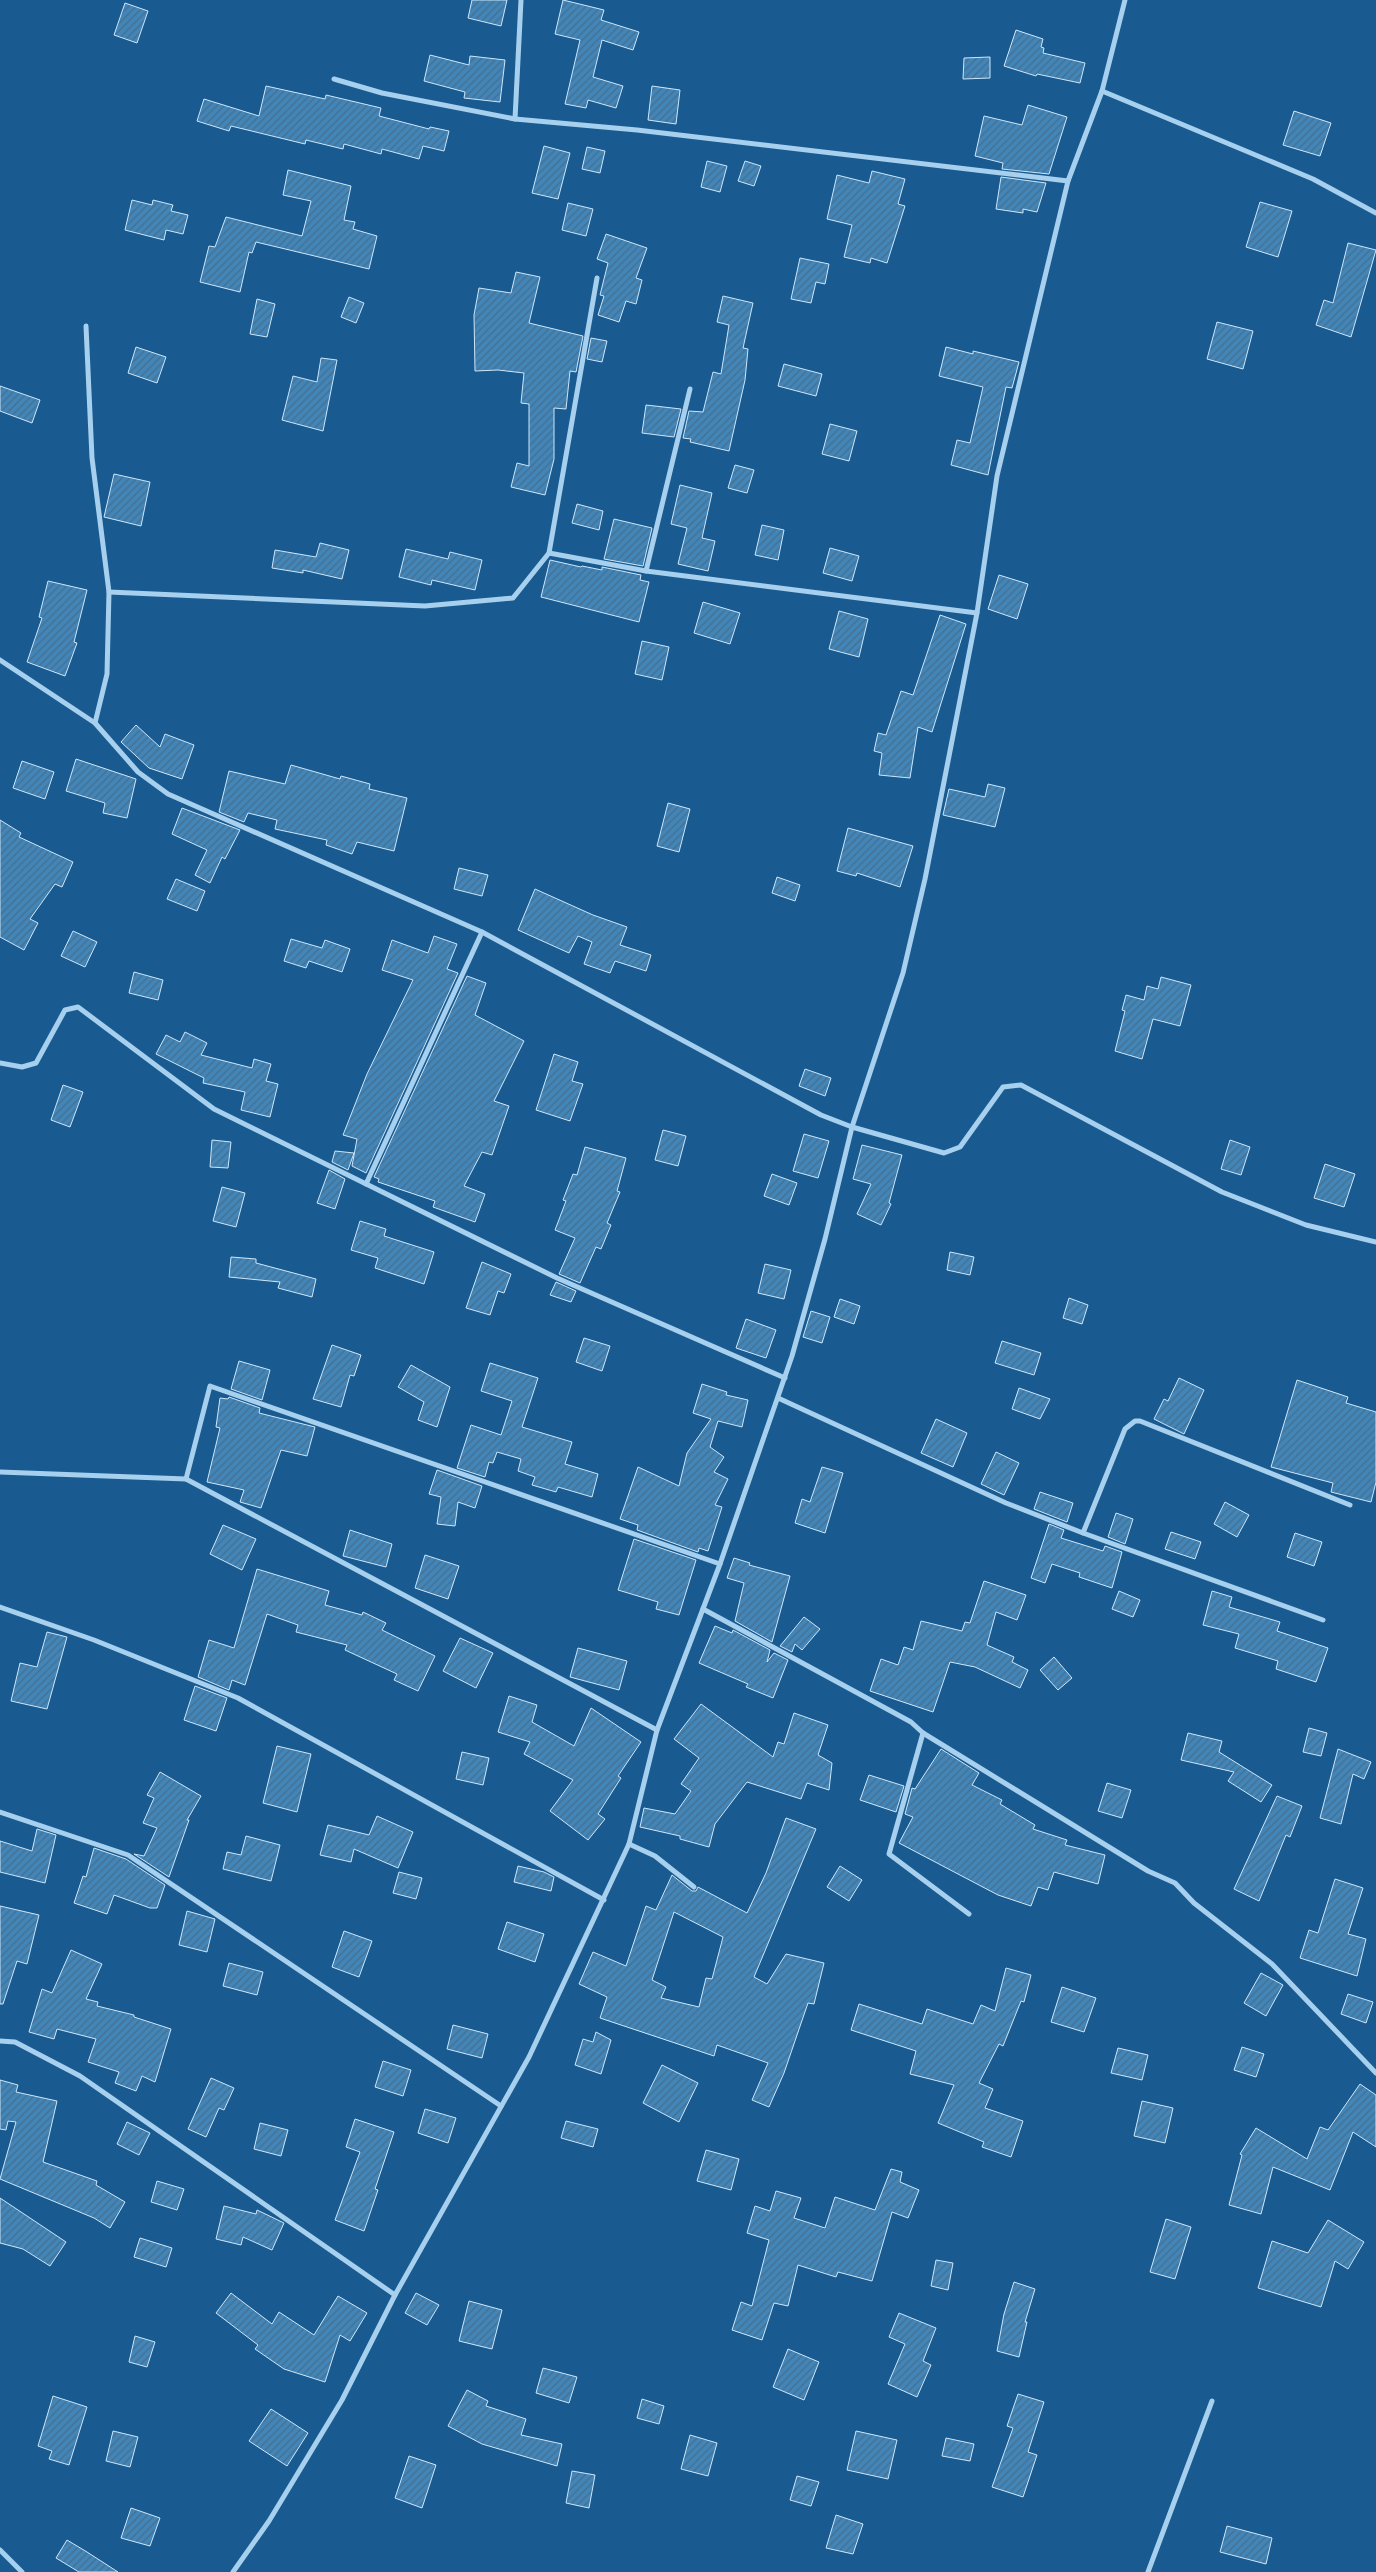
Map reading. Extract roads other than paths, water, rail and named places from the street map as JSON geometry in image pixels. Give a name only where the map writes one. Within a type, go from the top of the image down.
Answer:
[{"type":"street","points":[[515,119],[521,0]]},
{"type":"street","points":[[233,2572],[269,2521],[342,2400],[395,2295],[529,2057],[629,1844],[656,1730],[720,1564],[778,1398],[825,1238],[852,1127],[903,973],[925,879],[977,613],[997,476],[1068,181],[1102,91],[1125,0]]},
{"type":"street","points":[[334,79],[382,93],[515,119],[637,130],[1068,181]]},
{"type":"street","points":[[1102,91],[1312,179],[1376,213]]},
{"type":"street","points":[[109,592],[425,606],[513,598],[549,552],[597,278]]},
{"type":"street","points":[[86,326],[92,458],[109,592],[107,674],[95,722]]},
{"type":"street","points":[[646,571],[690,389]]},
{"type":"street","points":[[549,552],[646,571],[977,613]]},
{"type":"street","points":[[0,660],[95,722],[138,772],[168,794],[482,932],[822,1115],[852,1127],[944,1153],[960,1147],[1003,1087],[1021,1085],[1222,1192],[1306,1225],[1376,1242]]},
{"type":"street","points":[[366,1184],[482,932]]},
{"type":"street","points":[[0,1063],[22,1067],[36,1063],[65,1010],[78,1007],[214,1110],[557,1278],[784,1378]]},
{"type":"street","points":[[186,1479],[210,1386],[720,1564]]},
{"type":"street","points":[[778,1398],[1006,1502],[1083,1533],[1324,1620]]},
{"type":"street","points":[[1083,1533],[1125,1429],[1135,1421],[1140,1421],[1350,1506]]},
{"type":"street","points":[[0,1472],[186,1479],[656,1730]]},
{"type":"street","points":[[0,1607],[94,1640],[238,1698],[604,1900]]},
{"type":"street","points":[[703,1609],[911,1722],[923,1733],[1148,1871],[1175,1882],[1194,1903],[1272,1964],[1376,2073]]},
{"type":"street","points":[[923,1733],[889,1854],[969,1914]]},
{"type":"street","points":[[0,1812],[128,1855],[501,2106]]},
{"type":"street","points":[[629,1844],[655,1856],[694,1887]]},
{"type":"street","points":[[0,2041],[15,2042],[80,2076],[395,2295]]},
{"type":"street","points":[[1148,2572],[1212,2401]]},
{"type":"street","points":[[0,2550],[22,2572]]}]
